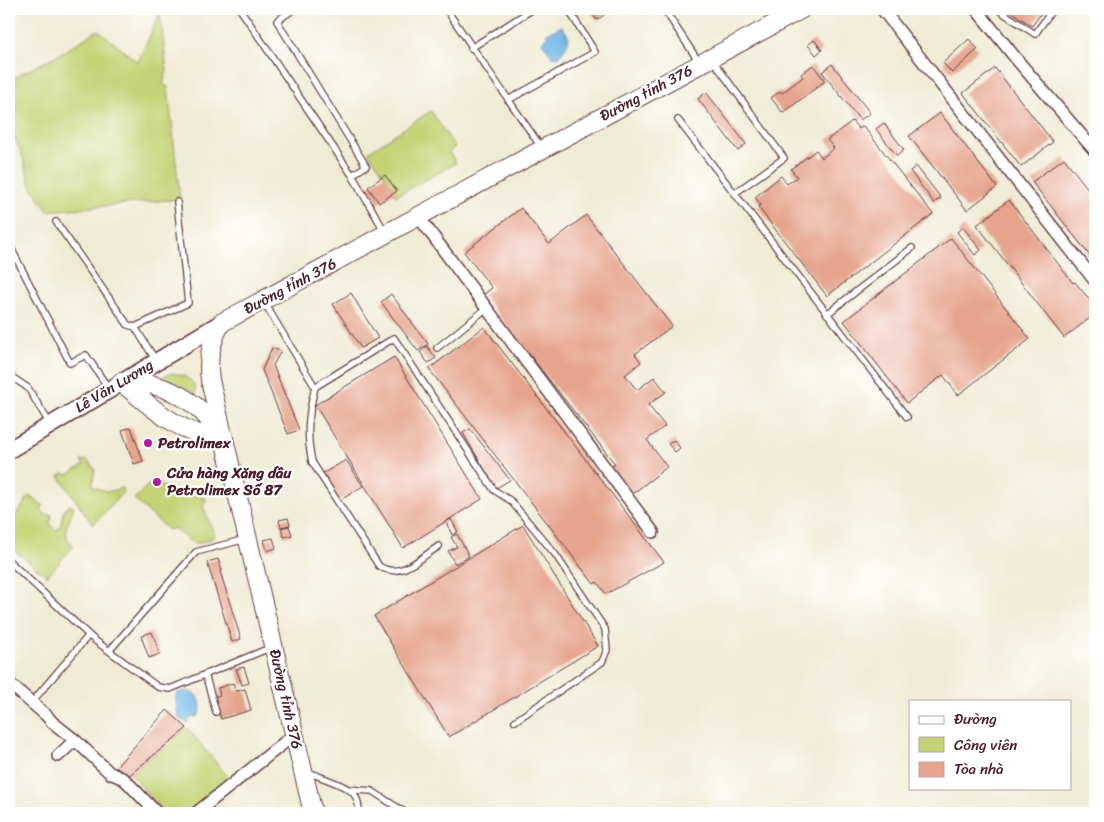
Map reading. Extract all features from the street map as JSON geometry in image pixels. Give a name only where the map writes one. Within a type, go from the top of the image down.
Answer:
[{"type":"main road","name":"Đường tỉnh 376","points":[[313,813],[208,370],[214,335],[221,323],[802,9]]},
{"type":"main road","name":"Lê Văn Lương","points":[[9,450],[221,323]]},
{"type":"main road","points":[[115,386],[133,381],[157,386],[176,394],[198,407],[224,437]]},
{"type":"main road","points":[[115,386],[186,429],[203,435],[224,437]]},
{"type":"street","points":[[882,9],[1095,281]]},
{"type":"street","points":[[976,9],[1095,151]]},
{"type":"street","points":[[418,216],[654,532]]},
{"type":"street","points":[[9,683],[110,773],[124,779],[157,813]]},
{"type":"street","points":[[196,813],[295,734]]},
{"type":"street","points":[[58,756],[75,740]]},
{"type":"lane","points":[[240,9],[352,175],[386,234]]},
{"type":"lane","points":[[294,9],[278,22],[366,166],[352,175]]},
{"type":"lane","points":[[446,9],[542,149]]},
{"type":"lane","points":[[471,48],[533,9]]},
{"type":"lane","points":[[508,100],[595,52],[568,9]]},
{"type":"lane","points":[[664,9],[784,158],[735,193]]},
{"type":"lane","points":[[997,9],[1035,34],[1053,9]]},
{"type":"lane","points":[[678,120],[907,417]]},
{"type":"lane","points":[[56,222],[128,325],[136,327],[188,303],[177,202]]},
{"type":"lane","points":[[9,244],[70,363],[86,355],[115,386]]},
{"type":"lane","points":[[828,314],[912,248]]},
{"type":"lane","points":[[263,301],[314,387],[308,425],[312,462],[379,566],[387,572],[400,571],[439,546]]},
{"type":"lane","points":[[437,348],[487,308]]},
{"type":"lane","points":[[136,327],[156,361]]},
{"type":"lane","points":[[314,387],[394,338],[494,490],[511,501],[555,554],[606,629],[607,650],[602,662],[515,721]]},
{"type":"lane","points":[[9,375],[28,388],[50,424]]},
{"type":"lane","points":[[109,651],[196,552],[248,538]]},
{"type":"lane","points":[[9,561],[89,635],[158,687],[170,689],[274,646]]},
{"type":"lane","points":[[33,704],[37,696],[89,635]]},
{"type":"lane","points":[[205,674],[216,712]]},
{"type":"lane","points":[[303,770],[347,789],[354,794],[360,813]]},
{"type":"lane","points":[[347,789],[372,791],[406,813]]},
{"type":"green space","points":[[160,13],[167,71],[163,84],[168,87],[180,199],[48,211],[31,186],[21,152],[9,126],[9,80],[58,55],[98,30],[138,62]]},
{"type":"green space","points":[[431,111],[455,147],[449,152],[456,163],[396,196],[394,193],[396,191],[368,152]]},
{"type":"green space","points":[[171,373],[189,379],[195,386],[195,396],[158,379]]},
{"type":"green space","points":[[87,460],[95,469],[92,486],[107,492],[122,488],[124,491],[93,525],[59,476],[64,473],[67,475],[84,465],[81,461]]},
{"type":"green space","points":[[149,484],[205,498],[203,506],[215,536],[198,543],[189,541],[174,528],[168,530],[134,499]]},
{"type":"green space","points":[[29,496],[44,506],[41,508],[44,514],[52,515],[50,524],[56,530],[60,527],[64,510],[69,505],[74,507],[66,528],[67,538],[74,546],[47,576],[9,546],[9,514],[17,514]]},
{"type":"green space","points":[[187,728],[233,783],[197,813],[164,813],[131,774]]},
{"type":"water","points":[[562,26],[569,37],[567,45],[559,57],[552,56],[542,42],[547,33]]},
{"type":"water","points":[[184,691],[193,693],[199,699],[201,707],[198,716],[190,718],[187,723],[179,718],[176,703],[176,694]]},
{"type":"building","points":[[588,9],[600,9],[604,15],[597,20]]},
{"type":"building","points":[[1007,9],[1044,9],[1032,26]]},
{"type":"building","points":[[969,39],[978,49],[952,73],[943,63]]},
{"type":"building","points":[[814,40],[822,50],[816,55],[808,45]]},
{"type":"building","points":[[832,64],[870,113],[860,120],[822,72]]},
{"type":"building","points":[[813,65],[825,81],[783,113],[771,98],[780,91],[782,93],[803,77],[801,74]]},
{"type":"building","points":[[995,68],[1053,142],[1021,167],[963,93]]},
{"type":"building","points":[[706,92],[746,144],[738,151],[698,99]]},
{"type":"building","points":[[940,113],[997,187],[967,210],[909,136]]},
{"type":"building","points":[[852,121],[859,129],[863,126],[933,214],[827,296],[758,207],[761,205],[755,197],[781,176],[787,184],[797,177],[791,169],[816,150],[822,158],[834,148],[827,140]]},
{"type":"building","points":[[884,123],[904,150],[897,156],[876,129]]},
{"type":"building","points":[[1064,158],[1095,198],[1095,251],[1090,256],[1032,182]]},
{"type":"building","points":[[916,166],[941,198],[934,203],[910,171]]},
{"type":"building","points":[[385,175],[397,191],[379,203],[368,187]]},
{"type":"building","points":[[1009,200],[1073,283],[1075,282],[1095,307],[1095,314],[1064,338],[977,225]]},
{"type":"building","points":[[521,208],[549,244],[586,215],[672,326],[635,354],[641,362],[625,375],[637,390],[654,377],[666,392],[648,405],[665,426],[647,440],[667,467],[631,495],[610,468],[615,464],[483,295],[492,288],[464,252]]},
{"type":"building","points":[[963,227],[981,250],[975,255],[957,232]]},
{"type":"building","points":[[951,238],[1030,339],[958,395],[943,375],[907,403],[844,321]]},
{"type":"building","points":[[351,293],[378,338],[361,348],[333,304]]},
{"type":"building","points":[[391,294],[428,344],[418,351],[381,302]]},
{"type":"building","points":[[484,327],[664,562],[606,594],[597,582],[594,584],[429,369]]},
{"type":"building","points":[[427,346],[436,358],[428,363],[420,352]]},
{"type":"building","points":[[272,348],[281,351],[273,365],[299,430],[288,434],[262,370]]},
{"type":"building","points":[[394,357],[482,499],[403,548],[315,405]]},
{"type":"building","points":[[131,427],[143,461],[134,464],[122,430]]},
{"type":"building","points":[[470,429],[510,480],[496,488],[463,433]]},
{"type":"building","points":[[674,440],[680,448],[675,452],[668,444]]},
{"type":"building","points":[[346,460],[363,486],[339,501],[322,474]]},
{"type":"building","points":[[288,518],[290,525],[281,527],[279,520]]},
{"type":"building","points":[[451,519],[458,532],[452,535],[446,522]]},
{"type":"building","points":[[523,525],[598,646],[449,737],[374,616]]},
{"type":"building","points":[[289,526],[292,535],[284,537],[281,528]]},
{"type":"building","points":[[457,534],[469,556],[455,564],[448,551],[457,547],[451,537]]},
{"type":"building","points":[[273,538],[276,548],[267,551],[264,540]]},
{"type":"building","points":[[218,559],[241,639],[232,642],[207,562]]},
{"type":"building","points":[[152,632],[160,654],[149,658],[141,636]]},
{"type":"building","points":[[244,667],[249,683],[242,685],[236,669]]},
{"type":"building","points":[[233,683],[236,691],[245,689],[251,710],[221,719],[214,697],[220,695],[218,688]]},
{"type":"building","points":[[167,710],[187,728],[127,777],[116,767]]},
{"type":"place","name":"Petrolimex","points":[[148,443]]},
{"type":"place","name":"Cửa hàng Xăng dầu Petrolimex Số 87","points":[[157,482]]}]
